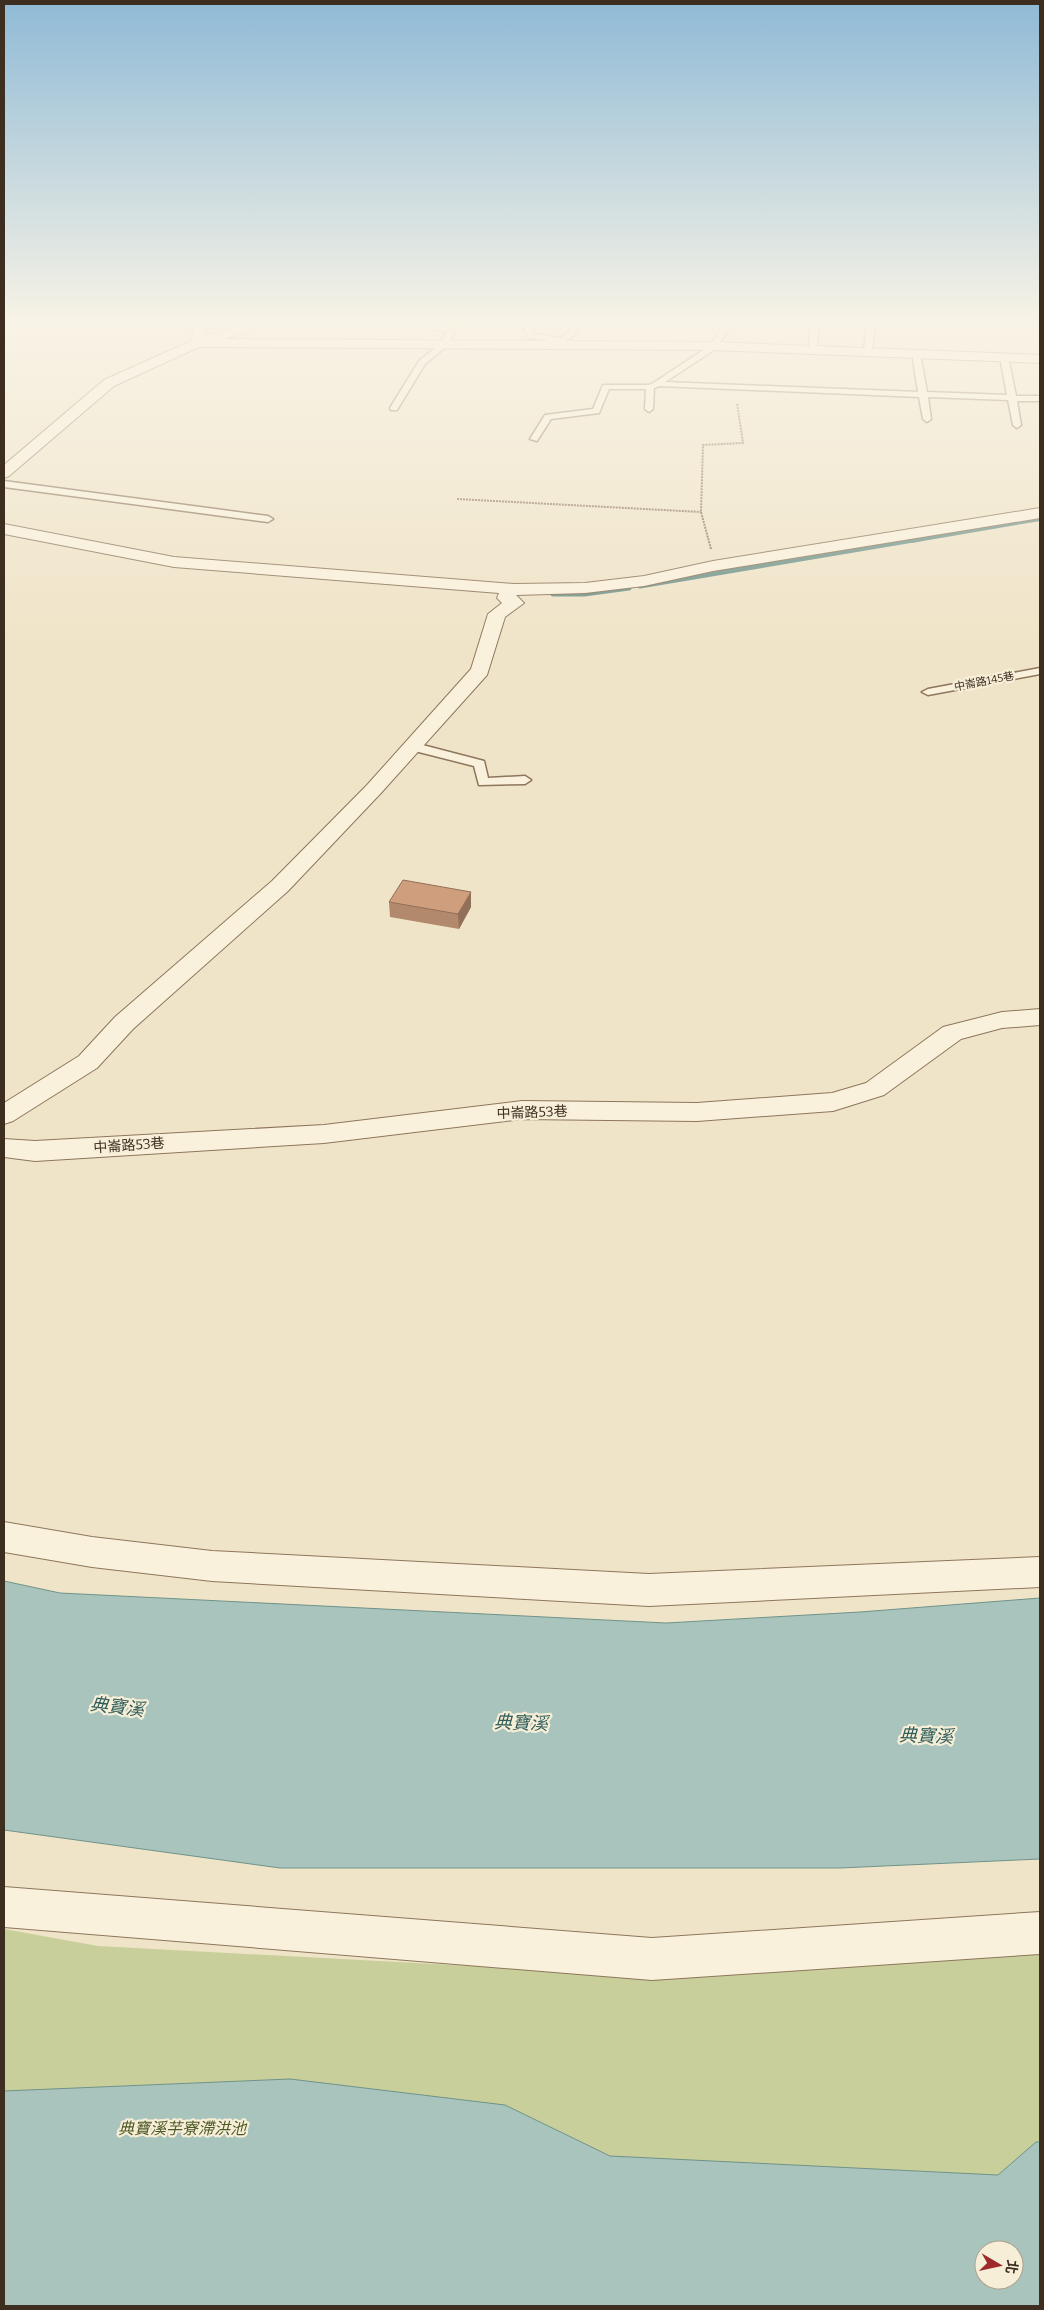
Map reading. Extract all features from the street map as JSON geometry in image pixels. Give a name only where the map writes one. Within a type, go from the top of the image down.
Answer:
[{"type":"street","points":[[4,473],[56,429]]},
{"type":"street","points":[[4,540],[201,570],[510,595],[580,598],[644,590],[910,541],[1040,513]]},
{"type":"street","points":[[510,595],[585,588],[644,580],[713,566],[1040,524]]},
{"type":"street","points":[[4,528],[174,562],[201,570]]},
{"type":"street","points":[[4,1115],[88,1062],[124,1022],[280,886],[374,789],[480,671],[497,614],[515,603],[510,595]]},
{"type":"street","name":"中崙路53巷","points":[[4,1148],[35,1151],[324,1134],[522,1110],[697,1112],[833,1102],[875,1089],[952,1033],[1002,1020],[1040,1017]]},
{"type":"street","points":[[4,1537],[92,1552],[212,1566],[648,1590],[1040,1572]]},
{"type":"street","points":[[4,1907],[652,1959],[1040,1933]]},
{"type":"lane","points":[[534,439],[540,429]]},
{"type":"lane","points":[[4,484],[268,519]]},
{"type":"lane","name":"中崙路145巷","points":[[928,692],[1040,671]]},
{"type":"lane","points":[[411,746],[480,764],[483,782],[525,780]]},
{"type":"path","points":[[713,566],[708,532],[701,512],[703,445],[743,443],[741,429]]},
{"type":"path","points":[[457,499],[701,512]]},
{"type":"green space","name":"典寶溪芋寮滯洪池","points":[[4,1929],[98,1946],[661,1976],[1040,1949],[1040,2306],[4,2306]]},
{"type":"water","name":"典寶溪","points":[[4,1581],[60,1593],[666,1623],[860,1612],[1040,1598],[1040,1859],[840,1868],[280,1868],[4,1830]]},
{"type":"water","points":[[290,2079],[505,2105],[610,2156],[998,2175],[1036,2142],[1040,2142],[1040,2306],[4,2306],[4,2091]]},
{"type":"building","points":[[403,880],[471,892],[458,914],[389,902]]},
{"type":"waterway","points":[[911,541],[1040,519]]},
{"type":"waterway","points":[[640,586],[919,539]]},
{"type":"waterway","points":[[553,594],[584,594],[629,588]]}]
